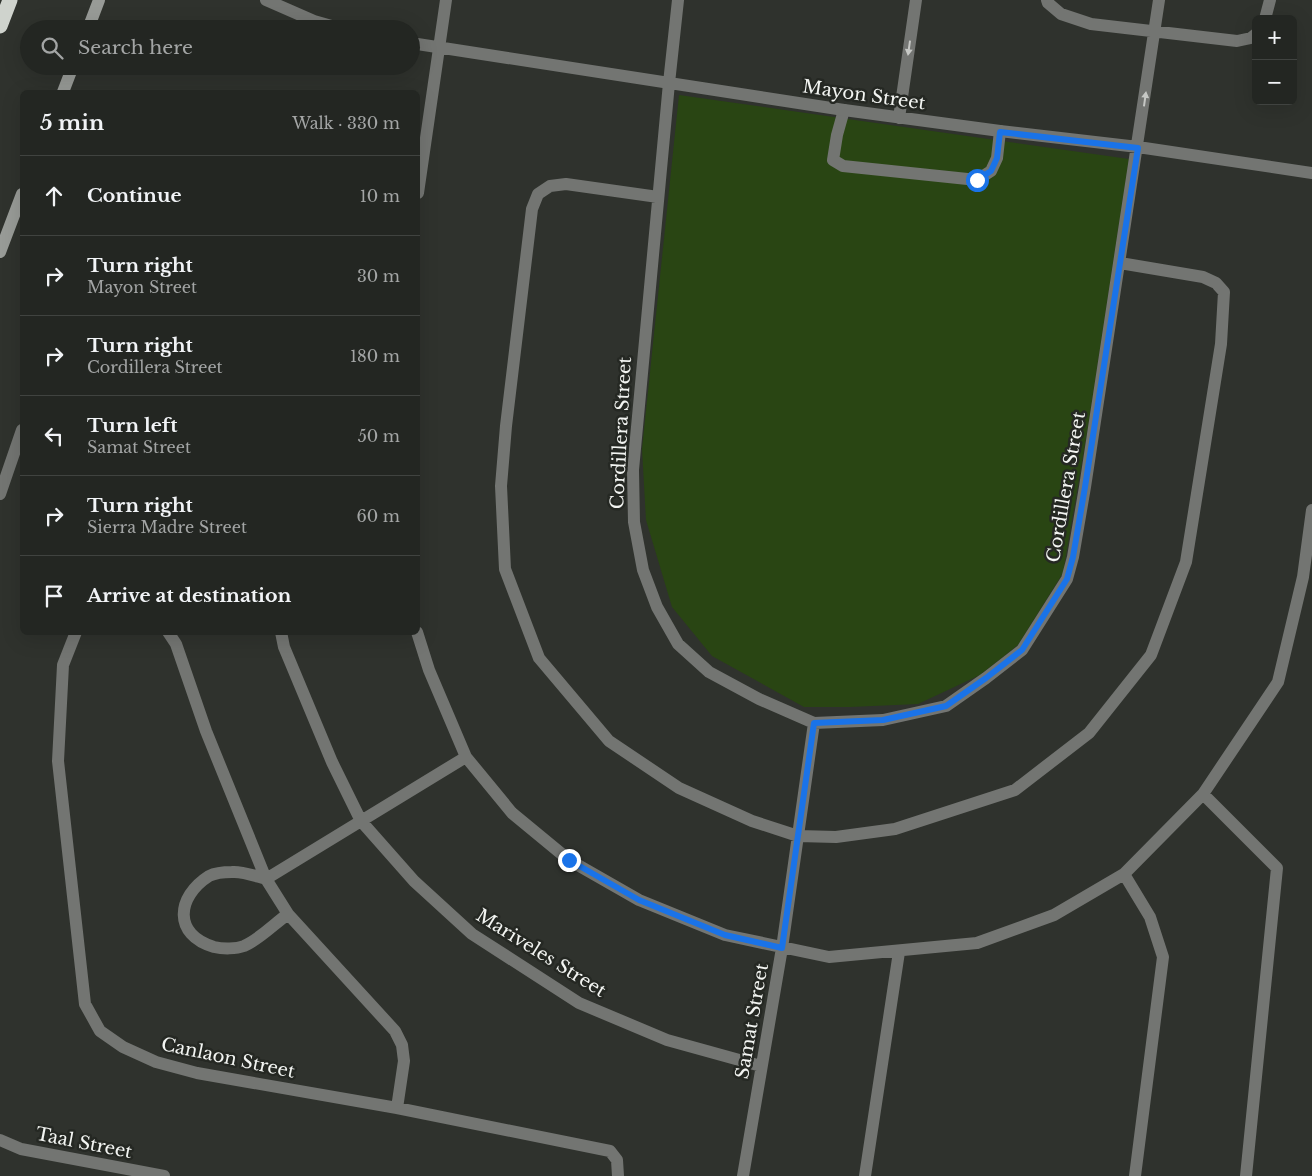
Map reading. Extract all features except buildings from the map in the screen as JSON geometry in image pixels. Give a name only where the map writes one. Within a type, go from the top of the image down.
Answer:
[{"type":"highway","points":[[0,26],[10,0]]},
{"type":"main road","points":[[91,20],[99,0]]},
{"type":"main road","points":[[64,90],[70,75]]},
{"type":"main road","points":[[0,252],[20,199]]},
{"type":"street","points":[[266,0],[314,20]]},
{"type":"street","points":[[420,165],[440,48],[446,0]]},
{"type":"street","name":"Cordillera Street","points":[[678,0],[633,470],[634,522],[643,570],[657,607],[678,644],[709,672],[759,699],[814,723],[883,720],[946,706],[1022,650],[1067,579],[1073,557],[1120,263],[1159,0]]},
{"type":"street","points":[[899,118],[916,0]]},
{"type":"street","points":[[1047,0],[1061,14],[1091,24],[1237,41],[1252,37]]},
{"type":"street","points":[[1266,15],[1270,0]]},
{"type":"street","name":"Mayon Street","points":[[420,45],[899,118],[1138,148],[1312,173]]},
{"type":"street","points":[[844,110],[833,160],[843,166],[977,180],[991,171],[997,158],[1000,132]]},
{"type":"street","points":[[658,197],[566,184],[550,186],[538,194],[532,208],[506,426],[501,486],[504,569],[539,658],[609,740],[679,788],[752,821],[798,836],[836,838],[895,829],[1015,790],[1089,733],[1151,655],[1186,562],[1221,344],[1224,292],[1216,283],[1203,277],[1120,263]]},
{"type":"street","points":[[0,494],[20,436]]},
{"type":"street","points":[[418,635],[429,670],[466,757],[512,813],[569,860],[639,900],[725,935],[829,957],[899,952],[977,943],[1054,915],[1124,874],[1203,794],[1278,682],[1303,577],[1312,510]]},
{"type":"street","name":"Canlaon Street","points":[[75,635],[63,665],[58,761],[85,1004],[100,1031],[123,1047],[156,1062],[197,1073],[397,1108],[610,1151],[617,1160],[618,1176]]},
{"type":"street","points":[[170,635],[176,644],[206,730],[266,879],[288,914],[395,1031],[402,1045],[404,1061],[397,1108]]},
{"type":"street","name":"Mariveles Street","points":[[282,635],[284,647],[328,753],[361,821],[414,882],[472,934],[579,1003],[667,1040],[761,1066]]},
{"type":"street","name":"Samat Street","points":[[743,1176],[782,948],[814,723]]},
{"type":"street","points":[[288,914],[244,946],[222,949],[200,943],[188,930],[183,919],[184,903],[195,888],[211,875],[234,872],[266,879],[466,757]]},
{"type":"street","points":[[1203,794],[1277,868],[1246,1176]]},
{"type":"street","points":[[1124,874],[1150,917],[1163,957],[1135,1176]]},
{"type":"street","points":[[865,1176],[899,952]]},
{"type":"street","name":"Taal Street","points":[[0,1140],[21,1148],[164,1176]]},
{"type":"green space","points":[[679,95],[1129,159],[1088,427],[1063,573],[1018,645],[980,675],[918,704],[804,707],[712,656],[672,607],[646,520],[642,449]]},
{"type":"route","points":[[569,860],[639,900],[725,935],[782,948],[814,723],[883,720],[946,706],[1022,650],[1048,611],[1067,579],[1073,557],[1138,148],[1000,132],[997,158],[991,171],[977,180]]}]
